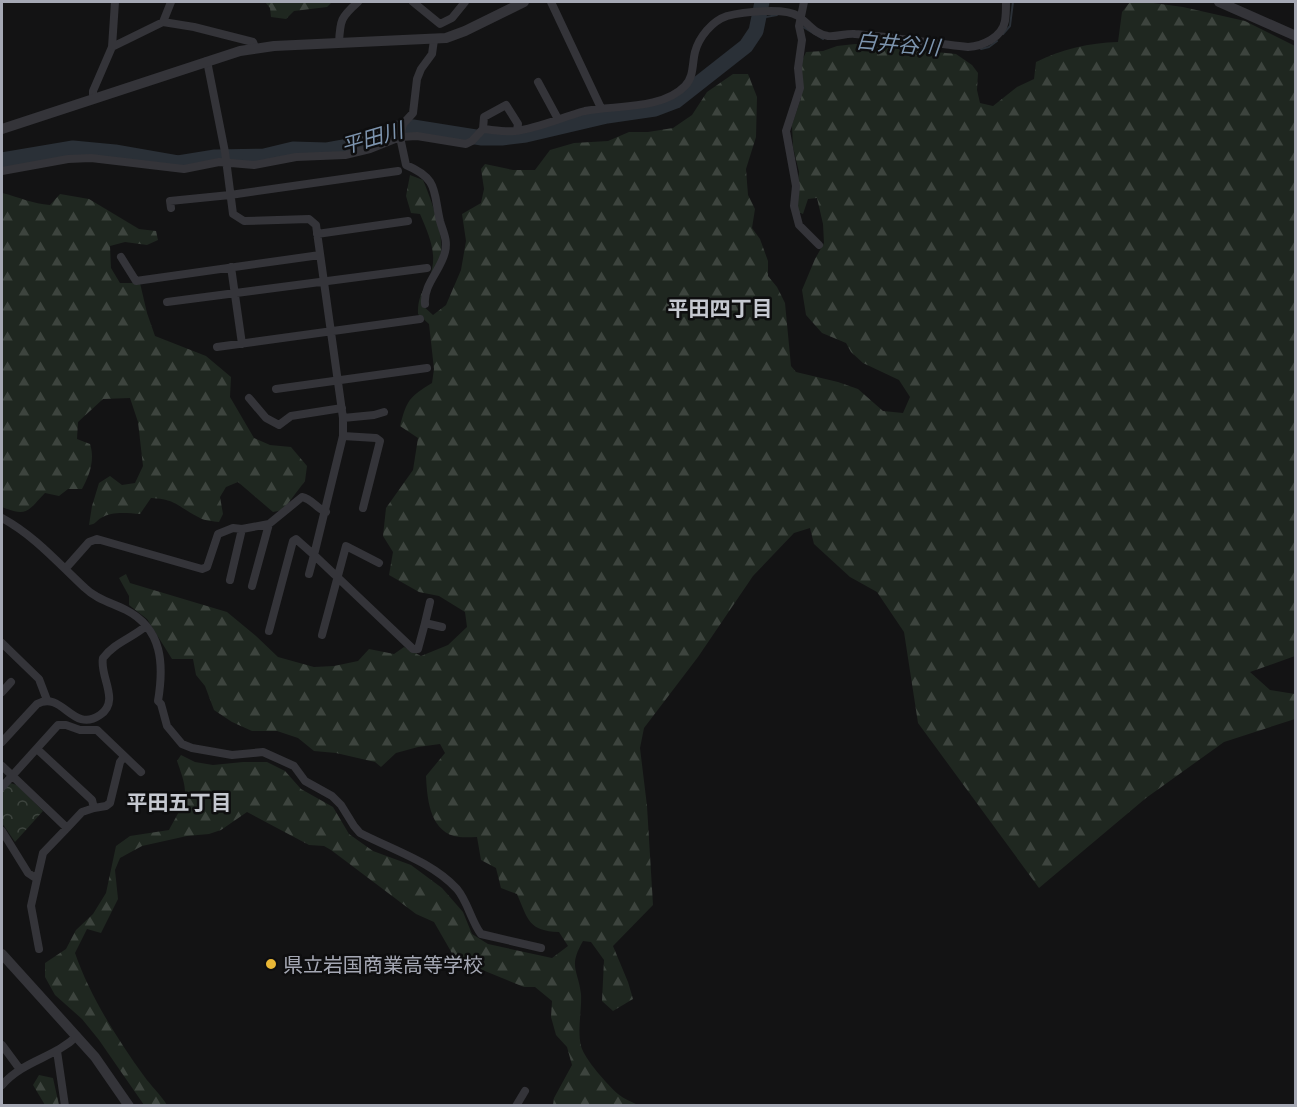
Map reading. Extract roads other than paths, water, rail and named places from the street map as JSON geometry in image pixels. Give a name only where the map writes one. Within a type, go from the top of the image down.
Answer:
[{"type":"street","points":[[93,99],[93,91],[112,47],[116,2]]},
{"type":"street","points":[[163,22],[171,2]]},
{"type":"street","points":[[339,43],[342,17],[358,2]]},
{"type":"street","points":[[413,2],[440,24],[452,18],[465,2]]},
{"type":"street","points":[[2,129],[255,47],[434,40],[465,31],[524,2]]},
{"type":"street","points":[[551,2],[602,108]]},
{"type":"street","points":[[804,2],[799,30],[802,40],[798,68],[800,88],[786,131],[796,186],[794,206],[799,225],[819,245]]},
{"type":"street","points":[[482,131],[517,130],[602,108],[635,106],[670,96],[683,88],[692,75],[698,45],[714,24],[731,15],[768,11],[788,12],[800,17],[813,30],[830,36],[855,34],[947,45],[979,46],[988,42],[1003,28],[1006,2]]},
{"type":"street","points":[[1219,2],[1296,36]]},
{"type":"street","points":[[112,47],[163,22],[194,27],[253,42],[255,47]]},
{"type":"street","points":[[425,304],[426,290],[445,254],[446,235],[433,185],[428,177],[406,165],[400,135],[403,124],[413,113],[417,79],[432,54],[434,40]]},
{"type":"street","points":[[207,61],[233,214],[244,221],[309,219],[316,225],[344,436],[309,574]]},
{"type":"street","points":[[538,82],[558,119]]},
{"type":"street","points":[[2,171],[68,159],[91,159],[184,170],[225,158],[254,165],[296,156],[345,154],[370,149],[400,135],[427,136],[466,144],[482,131],[484,117],[506,105],[518,124],[517,130]]},
{"type":"street","points":[[171,208],[170,201],[230,195],[398,171]]},
{"type":"street","points":[[317,234],[408,222]]},
{"type":"street","points":[[121,257],[136,281],[320,255]]},
{"type":"street","points":[[231,267],[242,344]]},
{"type":"street","points":[[167,302],[427,268]]},
{"type":"street","points":[[217,347],[420,320]]},
{"type":"street","points":[[276,389],[427,368]]},
{"type":"street","points":[[249,398],[266,418],[279,425],[291,416],[342,408]]},
{"type":"street","points":[[343,418],[384,412]]},
{"type":"street","points":[[344,436],[376,438],[380,441],[363,508]]},
{"type":"street","points":[[66,568],[89,542],[97,539],[202,568],[207,567],[218,534],[232,528],[242,529],[269,524],[302,497],[309,498],[326,512]]},
{"type":"street","points":[[2,518],[14,524],[45,548],[91,593],[129,611],[146,626],[154,639],[161,660],[162,672],[158,702],[167,726],[182,744],[192,748],[232,754],[263,752],[294,765],[304,781],[332,796],[341,805],[360,833],[415,858],[444,878],[456,889],[481,934],[541,948]]},
{"type":"street","points":[[252,586],[269,524]]},
{"type":"street","points":[[230,580],[242,529]]},
{"type":"street","points":[[269,631],[293,541],[297,539],[413,649],[418,648],[430,602]]},
{"type":"street","points":[[321,635],[346,546],[379,563]]},
{"type":"street","points":[[424,623],[442,627]]},
{"type":"street","points":[[2,742],[37,704],[47,700],[54,701],[79,719],[99,716],[108,706],[110,695],[103,674],[104,658],[114,646],[135,636],[146,626]]},
{"type":"street","points":[[2,643],[39,679],[47,700]]},
{"type":"street","points":[[2,787],[58,725],[80,730],[97,730],[141,772]]},
{"type":"street","points":[[37,749],[92,800],[94,808]]},
{"type":"street","points":[[39,950],[32,906],[43,853],[82,812],[110,803],[120,762],[124,757]]},
{"type":"street","points":[[2,766],[67,828]]},
{"type":"street","points":[[2,831],[28,873],[37,879]]},
{"type":"street","points":[[2,954],[95,1057],[129,1106]]},
{"type":"street","points":[[2,1085],[19,1068],[57,1051],[77,1036]]},
{"type":"street","points":[[2,1045],[19,1068]]},
{"type":"street","points":[[57,1051],[65,1106]]},
{"type":"waterway","name":"平田川","points":[[2,160],[73,148],[115,152],[178,163],[215,157],[264,156],[293,149],[327,150],[371,142],[398,128],[413,127],[482,138],[502,138],[526,135],[607,116],[655,109],[676,101],[746,46],[756,31],[762,2]]},
{"type":"waterway","name":"白井谷川","points":[[1003,34],[1010,26],[1013,2]]},
{"type":"waterway","name":"白井谷川","points":[[760,18],[777,15]]},
{"type":"waterway","name":"白井谷川","points":[[803,27],[823,39]]},
{"type":"waterway","name":"白井谷川","points":[[981,49],[997,41]]},
{"type":"place","name":"県立岩国商業高等学校","points":[[271,964]]},
{"type":"district","name":"平田四丁目","points":[[720,308]]},
{"type":"district","name":"平田五丁目","points":[[179,802]]}]
